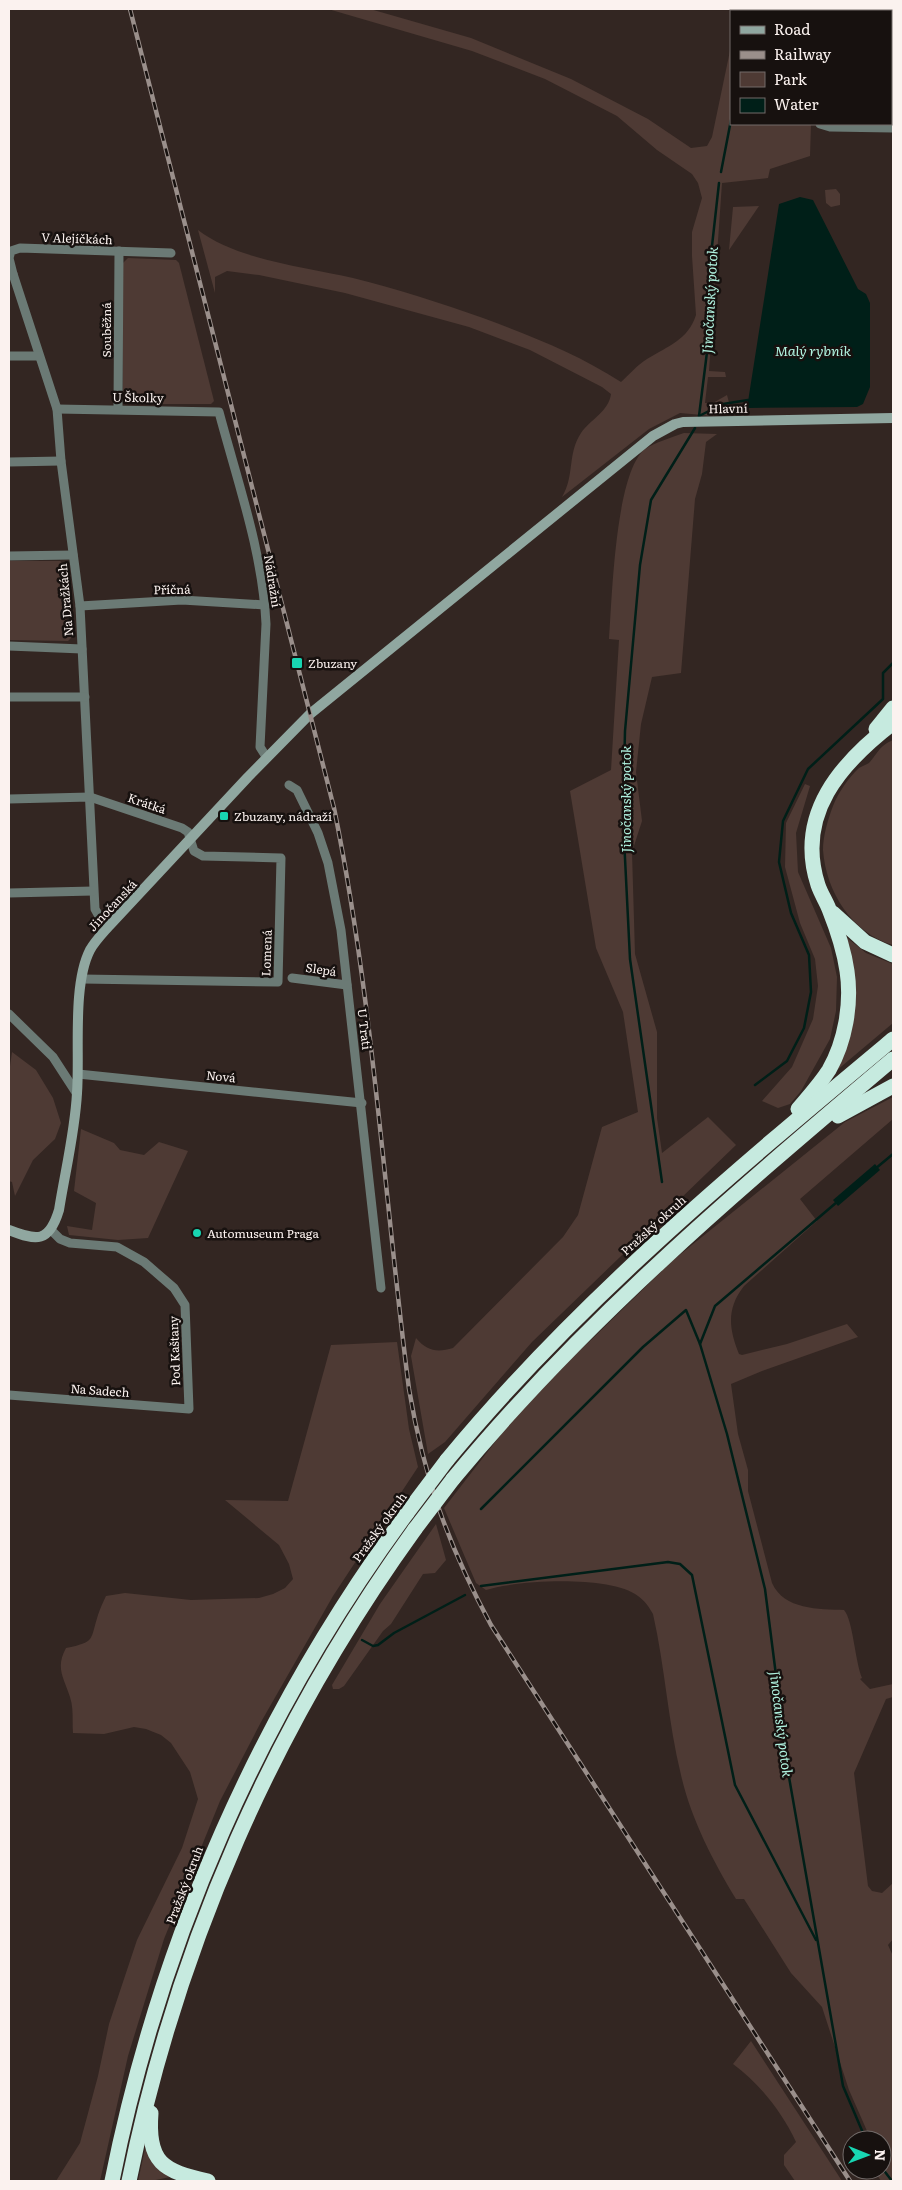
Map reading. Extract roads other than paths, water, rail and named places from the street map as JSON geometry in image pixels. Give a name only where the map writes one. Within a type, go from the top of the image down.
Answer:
[{"type":"highway","points":[[866,745],[878,725],[893,708]]},
{"type":"highway","points":[[770,1142],[822,1080],[835,1057],[842,1040],[848,1004],[847,972],[839,938],[814,869],[812,845],[820,804],[832,782],[866,745],[892,723]]},
{"type":"highway","points":[[828,908],[865,942],[893,955]]},
{"type":"highway","name":"Pražský okruh","points":[[112,2181],[134,2088],[163,1986],[189,1911],[224,1826],[264,1742],[315,1650],[358,1582],[447,1460],[516,1381],[580,1314],[664,1234],[893,1038]]},
{"type":"highway","points":[[129,2181],[154,2075],[176,1999],[232,1847],[292,1724],[370,1592],[453,1479],[518,1403],[598,1319],[686,1237],[893,1060]]},
{"type":"highway","points":[[794,1143],[855,1106],[893,1086]]},
{"type":"highway","points":[[154,2075],[150,2132],[153,2150],[162,2163],[177,2173],[208,2181]]},
{"type":"street","points":[[823,125],[830,127],[893,128]]},
{"type":"street","name":"V Alejíčkách","points":[[11,274],[9,258],[11,251],[20,248],[171,253]]},
{"type":"street","name":"Souběžná","points":[[118,409],[119,251]]},
{"type":"street","name":"Na Dražkách","points":[[11,274],[57,409],[61,461],[80,606],[94,909],[109,926]]},
{"type":"street","points":[[9,356],[38,356]]},
{"type":"street","name":"U Školky","points":[[57,409],[219,412]]},
{"type":"street","name":"Nádražní","points":[[219,412],[259,564],[265,604],[266,624],[260,747],[267,758]]},
{"type":"street","name":"Hlavní","points":[[331,697],[653,436],[675,424],[718,421],[893,418]]},
{"type":"street","points":[[9,462],[61,461]]},
{"type":"street","points":[[9,556],[73,555]]},
{"type":"street","name":"Příčná","points":[[80,606],[182,600],[265,604]]},
{"type":"street","points":[[9,646],[82,649]]},
{"type":"street","points":[[9,697],[84,697]]},
{"type":"street","name":"Jinočanská","points":[[51,1230],[59,1210],[77,1094],[78,1031],[82,979],[85,962],[90,950],[109,926],[267,758],[310,714],[331,697]]},
{"type":"street","name":"U Trati","points":[[289,785],[297,790],[318,833],[328,863],[341,930],[362,1103],[381,1288]]},
{"type":"street","points":[[9,799],[90,797]]},
{"type":"street","name":"Krátká","points":[[90,797],[182,828],[188,832],[190,840]]},
{"type":"street","name":"Lomená","points":[[82,979],[278,982],[281,858],[203,856],[194,851],[190,840]]},
{"type":"street","points":[[9,893],[93,891]]},
{"type":"street","name":"Slepá","points":[[292,978],[347,985]]},
{"type":"street","points":[[9,1014],[53,1057],[77,1094]]},
{"type":"street","name":"Nová","points":[[78,1074],[362,1103]]},
{"type":"street","points":[[9,1230],[34,1238],[43,1236],[51,1230]]},
{"type":"street","name":"Pod Kaštany","points":[[51,1230],[60,1239],[70,1243],[117,1246],[144,1262],[174,1288],[185,1305],[189,1409]]},
{"type":"street","name":"Na Sadech","points":[[9,1395],[189,1409]]},
{"type":"water","name":"Malý rybník","points":[[800,197],[813,200],[858,289],[866,294],[870,303],[870,387],[863,404],[857,407],[747,408],[779,204]]},
{"type":"water","points":[[875,1164],[880,1170],[838,1206],[833,1200]]},
{"type":"waterway","name":"Jinočanský potok","points":[[721,172],[730,125]]},
{"type":"waterway","name":"Jinočanský potok","points":[[699,416],[707,352],[709,273],[719,183]]},
{"type":"waterway","points":[[723,404],[748,400]]},
{"type":"waterway","points":[[699,416],[715,408]]},
{"type":"waterway","name":"Jinočanský potok","points":[[662,1182],[630,959],[623,818],[625,731],[640,565],[651,500],[695,428]]},
{"type":"waterway","points":[[755,1085],[787,1061],[804,1028],[811,992],[809,955],[791,913],[779,862],[783,821],[808,769],[883,699],[883,673],[893,663]]},
{"type":"waterway","points":[[875,1169],[893,1154]]},
{"type":"waterway","points":[[700,1344],[715,1306],[837,1202]]},
{"type":"waterway","name":"Jinočanský potok","points":[[481,1509],[643,1347],[686,1310],[700,1344],[727,1434],[765,1589],[789,1777],[843,2086],[862,2130]]},
{"type":"waterway","points":[[481,1586],[668,1562],[680,1564],[692,1575],[735,1785],[816,1940]]},
{"type":"waterway","points":[[362,1640],[373,1646],[378,1645],[394,1633],[465,1595]]},
{"type":"railway","points":[[130,9],[334,808],[359,952],[409,1389],[430,1482],[450,1539],[491,1625],[850,2181]]},
{"type":"place","name":"Zbuzany","points":[[297,663]]},
{"type":"place","name":"Zbuzany, nádraží","points":[[224,816]]},
{"type":"place","name":"Automuseum Praga","points":[[197,1233]]}]
